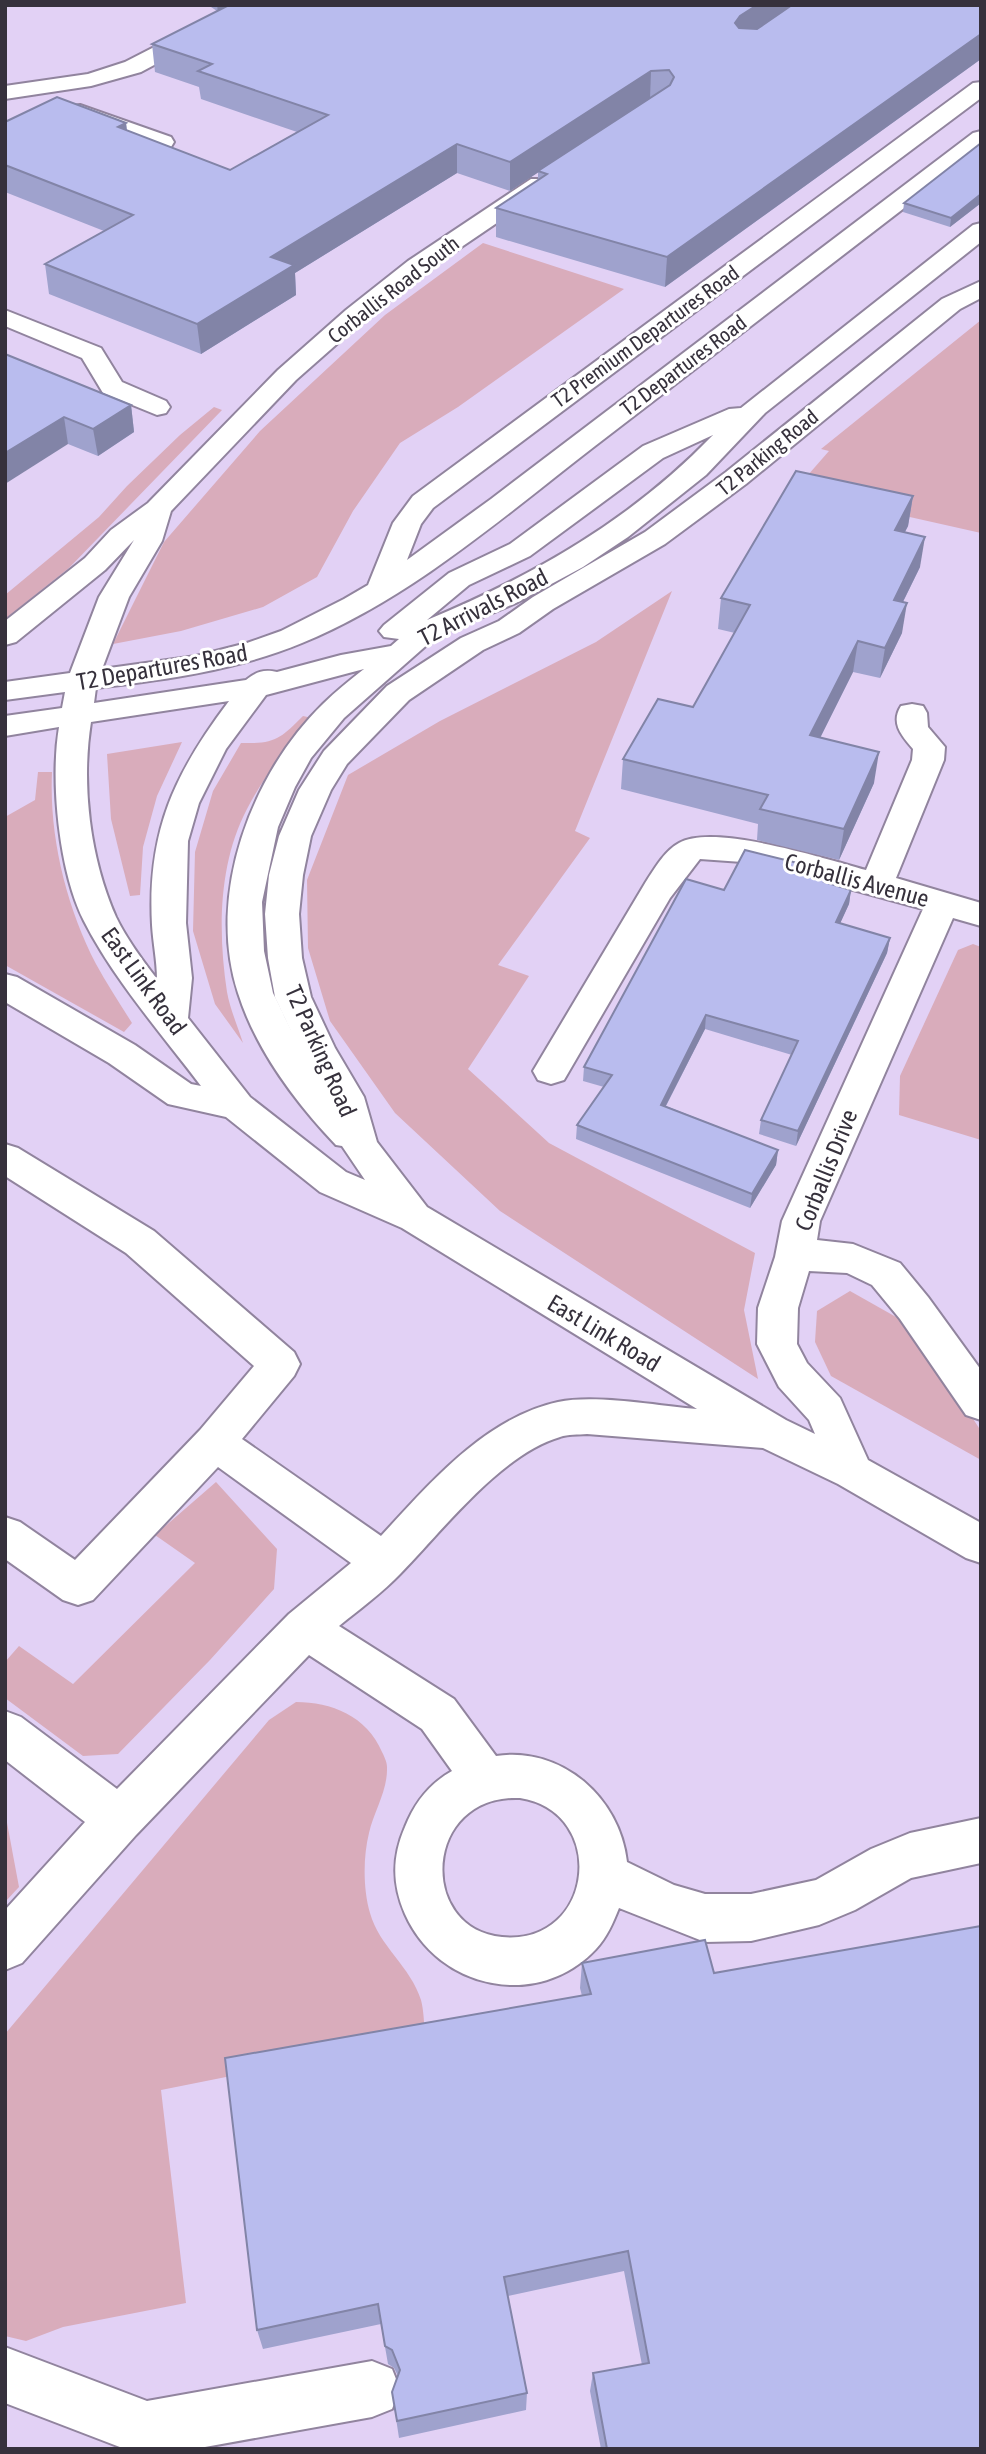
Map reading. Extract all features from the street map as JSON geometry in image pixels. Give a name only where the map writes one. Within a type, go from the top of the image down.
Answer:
[{"type":"street","points":[[10,94],[91,80],[133,67],[251,5]]},
{"type":"street","name":"T2 Premium Departures Road","points":[[382,587],[407,523],[423,502],[981,88]]},
{"type":"street","points":[[5,135],[44,116],[80,112],[163,142]]},
{"type":"street","name":"T2 Departures Road","points":[[382,587],[431,556],[501,505],[981,138]]},
{"type":"street","name":"Corballis Road South","points":[[5,636],[95,564],[121,536],[158,509],[287,375],[355,315],[417,266],[554,175]]},
{"type":"street","name":"T2 Arrivals Road","points":[[359,1146],[320,1105],[278,1043],[255,993],[247,951],[245,902],[252,863],[262,827],[298,754],[333,711],[427,630],[506,597],[572,561],[618,531],[696,469],[756,407],[981,230]]},
{"type":"street","name":"T2 Parking Road","points":[[416,1218],[359,1146],[346,1097],[318,1051],[293,997],[285,958],[282,914],[286,875],[295,836],[315,790],[335,758],[398,693],[472,644],[509,627],[543,603],[655,538],[736,478],[930,320],[951,304],[981,288]]},
{"type":"street","points":[[5,317],[92,353],[112,387],[157,407]]},
{"type":"street","name":"T2 Arrivals Road","points":[[341,664],[383,640],[459,579],[520,550],[653,452],[756,407]]},
{"type":"street","name":"Corballis Road South","points":[[77,717],[82,682],[103,622],[114,597],[148,541],[158,509]]},
{"type":"street","points":[[344,612],[382,587]]},
{"type":"street","name":"T2 Parking Road","points":[[5,726],[256,688],[341,664],[428,646],[543,603]]},
{"type":"street","name":"T2 Departures Road","points":[[5,691],[220,660],[301,633],[344,612]]},
{"type":"street","name":"T2 Departures Road","points":[[170,1020],[175,978],[169,923],[172,841],[183,803],[211,747],[256,688],[344,612]]},
{"type":"street","points":[[877,883],[928,760],[929,747],[913,729],[912,713]]},
{"type":"street","name":"East Link Road","points":[[77,717],[70,754],[74,820],[86,875],[100,919],[142,984],[237,1106],[333,1182],[416,1218],[771,1432],[853,1472],[981,1545]]},
{"type":"street","name":"Corballis Avenue","points":[[551,1071],[659,888],[690,850],[701,847],[729,849],[877,883],[981,915]]},
{"type":"street","name":"Corballis Drive","points":[[853,1472],[825,1410],[793,1375],[777,1345],[778,1308],[794,1257],[801,1221],[943,903]]},
{"type":"street","name":"East Link Road","points":[[5,986],[122,1054],[181,1095],[237,1106]]},
{"type":"street","points":[[5,1158],[139,1242],[281,1364],[215,1442],[78,1586],[5,1535]]},
{"type":"street","points":[[794,1257],[819,1255],[853,1259],[886,1274],[914,1308],[981,1403]]},
{"type":"street","points":[[5,1946],[119,1819],[305,1628],[384,1562],[430,1511],[482,1463],[519,1435],[559,1419],[616,1418],[771,1432]]},
{"type":"street","points":[[215,1442],[384,1562]]},
{"type":"street","points":[[305,1628],[438,1714],[487,1781]]},
{"type":"street","points":[[5,1732],[119,1819]]},
{"type":"street","points":[[516,1778],[546,1785],[571,1799],[591,1821],[603,1847],[606,1876],[599,1905],[583,1930],[558,1949],[527,1959],[494,1960],[463,1948],[437,1928],[421,1901],[415,1870],[420,1840],[435,1813],[458,1793],[487,1781],[516,1778]]},
{"type":"street","points":[[606,1876],[657,1903],[708,1918],[749,1919],[829,1899],[888,1865],[941,1846],[981,1840]]},
{"type":"street","points":[[5,2375],[147,2429],[372,2389]]},
{"type":"shaded area","points":[[5,5],[981,5],[981,2449],[5,2449]]},
{"type":"shaded area","points":[[483,243],[624,289],[458,407],[400,443],[353,511],[317,577],[263,607],[181,631],[113,644],[164,542],[260,431],[385,315]]},
{"type":"shaded area","points":[[981,320],[981,533],[794,491],[829,451],[821,449]]},
{"type":"shaded area","points":[[214,407],[222,410],[69,568],[5,619],[5,595],[99,517],[180,435]]},
{"type":"shaded area","points":[[672,591],[575,831],[590,838],[498,965],[529,976],[468,1069],[549,1143],[755,1253],[744,1310],[758,1379],[500,1211],[395,1113],[330,1021],[308,948],[307,880],[348,775],[440,721],[596,642]]},
{"type":"shaded area","points":[[303,716],[312,718],[261,785],[237,830],[230,852],[223,899],[222,946],[228,998],[243,1043],[215,1004],[193,931],[195,852],[213,791],[241,743],[276,739]]},
{"type":"shaded area","points":[[182,742],[157,796],[143,847],[140,895],[130,896],[111,819],[107,754]]},
{"type":"shaded area","points":[[38,772],[52,772],[53,821],[68,895],[96,964],[132,1023],[124,1032],[5,965],[5,817],[35,800]]},
{"type":"shaded area","points":[[973,944],[981,947],[981,1140],[899,1115],[900,1076],[958,950]]},
{"type":"shaded area","points":[[850,1291],[912,1326],[981,1431],[981,1460],[831,1376],[815,1342],[817,1311]]},
{"type":"shaded area","points":[[216,1482],[277,1549],[274,1589],[210,1660],[118,1754],[83,1756],[5,1698],[5,1662],[19,1646],[73,1684],[195,1563],[155,1535]]},
{"type":"shaded area","points":[[296,1702],[335,1708],[357,1720],[375,1740],[385,1759],[387,1776],[367,1842],[366,1894],[374,1925],[416,1988],[422,2004],[425,2037],[161,2090],[186,2303],[63,2327],[26,2341],[5,2336],[5,2034],[269,1720]]},
{"type":"shaded area","points":[[5,1812],[19,1887],[5,1902]]},
{"type":"building","points":[[229,5],[757,5],[740,16],[735,23],[739,28],[757,29],[792,5],[981,5],[981,34],[667,257],[496,208],[547,174],[538,171],[670,85],[674,77],[669,70],[651,71],[510,162],[457,144],[271,257],[294,265],[197,324],[45,264],[133,215],[5,165],[5,122],[57,97],[126,123],[118,127],[230,170],[328,115],[198,71],[212,64],[152,44]]},
{"type":"building","points":[[981,143],[981,194],[951,218],[904,203]]},
{"type":"building","points":[[5,354],[131,405],[93,429],[64,417],[5,453]]},
{"type":"building","points":[[796,471],[913,496],[895,530],[925,537],[894,600],[907,603],[885,648],[858,641],[810,735],[879,752],[844,829],[760,809],[768,795],[623,759],[658,699],[693,707],[750,605],[721,598]]},
{"type":"building","points":[[745,850],[830,871],[824,882],[851,890],[836,922],[890,938],[798,1131],[761,1120],[798,1041],[706,1015],[661,1105],[778,1150],[752,1194],[577,1125],[612,1075],[584,1067],[686,879],[724,890]]},
{"type":"building","points":[[981,1926],[981,2449],[607,2449],[593,2373],[649,2363],[628,2251],[504,2277],[527,2393],[397,2421],[392,2392],[400,2370],[392,2350],[385,2346],[378,2304],[257,2330],[225,2058],[591,1994],[582,1963],[705,1940],[714,1973]]}]
